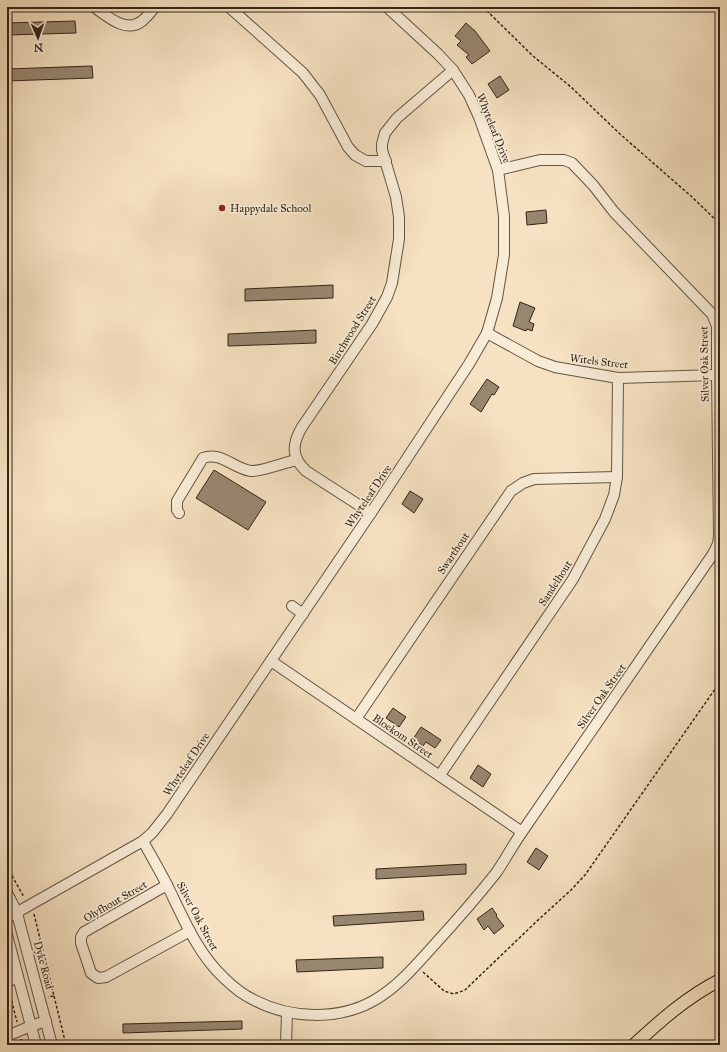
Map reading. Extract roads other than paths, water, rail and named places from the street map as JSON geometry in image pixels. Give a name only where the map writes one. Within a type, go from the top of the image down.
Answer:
[{"type":"main road","points":[[634,1045],[676,1008],[720,980]]},
{"type":"street","points":[[94,7],[117,22],[128,26],[143,21],[155,7]]},
{"type":"street","points":[[229,7],[303,73],[320,95],[348,147],[355,155],[366,160],[386,161]]},
{"type":"street","name":"Whyteleaf Drive","points":[[7,918],[143,841],[152,833],[167,814],[371,513],[470,364],[487,333],[497,298],[504,255],[504,216],[498,170],[479,117],[469,95],[453,70],[438,54],[387,7]]},
{"type":"street","name":"Birchwood Street","points":[[297,460],[294,453],[294,445],[297,435],[372,324],[380,311],[392,283],[399,239],[399,217],[396,197],[382,144],[385,133],[397,118],[453,70]]},
{"type":"street","name":"Silver Oak Street","points":[[143,841],[204,955],[224,978],[255,1001],[287,1012],[304,1014],[327,1014],[356,1008],[372,1002],[390,990],[416,965],[496,872],[713,554],[719,536],[716,375],[717,333],[715,321],[709,309],[614,212],[578,168],[572,163],[564,160],[540,160],[498,170]]},
{"type":"street","name":"Witels Street","points":[[487,333],[546,365],[618,378],[716,375]]},
{"type":"street","name":"Sandelhout","points":[[440,775],[573,579],[605,519],[614,495],[617,477],[618,378]]},
{"type":"street","points":[[179,513],[177,510],[176,501],[203,458],[216,456],[244,469],[253,471],[297,460],[300,466],[306,471],[371,513]]},
{"type":"street","name":"Swarthout","points":[[356,719],[511,491],[523,483],[534,479],[617,477]]},
{"type":"street","points":[[292,606],[303,614]]},
{"type":"street","name":"Bloekom Street","points":[[270,662],[440,775],[522,832]]},
{"type":"street","name":"Olyfhout Street","points":[[167,885],[84,932],[81,943],[91,973],[98,978],[106,977],[190,931]]},
{"type":"street","name":"Dyke Road","points":[[7,893],[17,912],[52,1045]]},
{"type":"street","points":[[7,939],[36,1045]]},
{"type":"street","points":[[8,986],[18,977]]},
{"type":"street","points":[[286,1045],[287,1012]]},
{"type":"street","points":[[7,1036],[46,1021]]},
{"type":"place","name":"Happydale School","points":[[222,208]]}]
